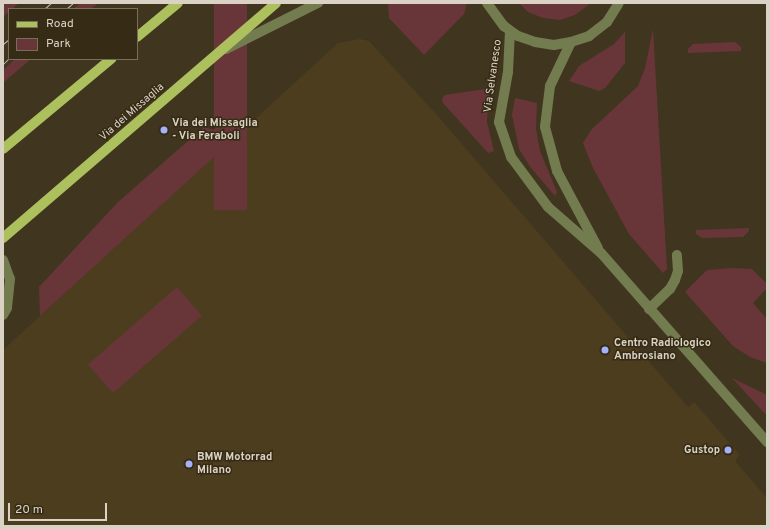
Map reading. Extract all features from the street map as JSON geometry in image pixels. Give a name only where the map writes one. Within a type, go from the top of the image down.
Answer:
[{"type":"main road","points":[[138,37],[178,3]]},
{"type":"main road","name":"Via dei Missaglia","points":[[3,238],[276,3]]},
{"type":"main road","points":[[3,149],[110,60]]},
{"type":"street","points":[[220,51],[318,3]]},
{"type":"street","points":[[487,3],[494,15],[510,31],[535,42],[554,45],[572,42],[596,30],[607,22],[619,3]]},
{"type":"street","name":"Via Selvanesco","points":[[510,31],[508,72],[499,122],[511,157],[548,208],[600,253],[767,442]]},
{"type":"street","name":"Via Selvanesco","points":[[572,42],[550,86],[544,127],[557,171],[600,253]]},
{"type":"street","points":[[649,309],[673,283],[678,271],[677,255]]},
{"type":"street","points":[[3,260],[10,279],[7,308],[3,315]]},
{"type":"shaded area","points":[[360,39],[369,41],[437,115],[688,407],[694,402],[740,455],[735,461],[767,498],[767,526],[3,526],[3,350],[338,43]]},
{"type":"green space","points":[[3,3],[19,3],[13,8],[8,8],[8,13],[3,17]]},
{"type":"green space","points":[[80,3],[99,3],[92,8],[74,8]]},
{"type":"green space","points":[[214,3],[247,3],[247,210],[214,210]]},
{"type":"green space","points":[[388,3],[467,3],[464,14],[424,55],[389,18]]},
{"type":"green space","points":[[519,3],[591,3],[575,15],[560,20],[543,18],[528,12]]},
{"type":"green space","points":[[653,29],[667,269],[663,273],[629,234],[593,168],[583,143],[591,130],[638,86],[645,68]]},
{"type":"green space","points":[[625,32],[625,63],[605,88],[599,91],[569,81],[579,66],[614,44]]},
{"type":"green space","points":[[735,42],[741,47],[741,51],[688,53],[688,49],[693,44]]},
{"type":"green space","points":[[14,60],[30,60],[3,83],[3,70]]},
{"type":"green space","points":[[485,89],[489,91],[487,122],[494,151],[488,153],[443,103],[442,98],[445,95]]},
{"type":"green space","points":[[515,98],[537,103],[536,129],[540,151],[557,192],[555,196],[531,168],[519,149],[512,115]]},
{"type":"green space","points":[[204,127],[236,137],[40,316],[39,287],[118,202]]},
{"type":"green space","points":[[749,228],[749,231],[743,237],[702,238],[696,234],[696,230]]},
{"type":"green space","points":[[731,268],[752,269],[767,284],[767,288],[753,303],[767,319],[767,363],[750,357],[733,346],[685,292],[707,270]]},
{"type":"green space","points":[[177,287],[202,316],[113,393],[88,364]]},
{"type":"green space","points":[[732,378],[767,395],[767,416]]},
{"type":"tram line","points":[[45,8],[51,3]]},
{"type":"tram line","points":[[67,8],[73,3]]},
{"type":"tram line","points":[[3,44],[8,40]]},
{"type":"tram line","points":[[3,64],[8,59]]},
{"type":"place","name":"Via dei Missaglia - Via Feraboli","points":[[164,130]]},
{"type":"place","name":"Centro Radiologico Ambrosiano","points":[[605,350]]},
{"type":"place","name":"Gustop","points":[[728,450]]},
{"type":"place","name":"BMW Motorrad Milano","points":[[189,464]]}]
